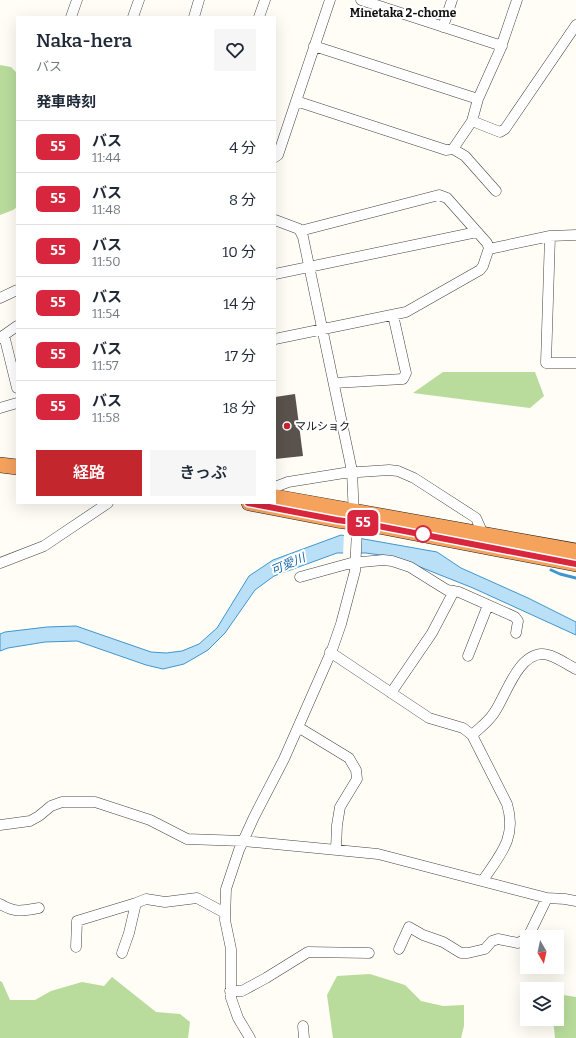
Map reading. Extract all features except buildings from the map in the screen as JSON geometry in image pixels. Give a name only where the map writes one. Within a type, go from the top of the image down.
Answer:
[{"type":"highway","points":[[0,455],[16,457]]},
{"type":"highway","points":[[0,465],[16,467]]},
{"type":"highway","points":[[276,497],[354,525],[483,534],[576,551]]},
{"type":"highway","points":[[254,504],[354,525],[576,564]]},
{"type":"street","points":[[71,16],[77,0]]},
{"type":"street","points":[[133,16],[139,0]]},
{"type":"street","points":[[194,16],[199,0]]},
{"type":"street","points":[[259,16],[265,0]]},
{"type":"street","points":[[276,156],[278,155],[330,0]]},
{"type":"street","points":[[361,0],[389,4],[443,27],[502,46]]},
{"type":"street","points":[[443,27],[452,0]]},
{"type":"street","points":[[454,149],[472,122],[478,99],[502,46],[517,0]]},
{"type":"street","points":[[472,122],[500,132],[505,129],[576,25]]},
{"type":"street","points":[[314,46],[478,99]]},
{"type":"street","points":[[296,101],[446,150],[454,149],[465,156],[496,191]]},
{"type":"street","points":[[276,339],[408,311],[478,272],[483,266],[489,249],[487,242],[447,198],[439,195],[300,231]]},
{"type":"street","points":[[250,1038],[238,1018],[230,998],[231,949],[225,920],[226,889],[243,841],[254,817],[275,779],[341,624],[352,587],[353,560],[354,525],[352,472],[310,267],[303,237],[300,231],[295,227],[276,220]]},
{"type":"street","points":[[276,274],[477,232]]},
{"type":"street","points":[[489,249],[550,236],[576,235]]},
{"type":"street","points":[[550,236],[546,363],[576,364]]},
{"type":"street","points":[[0,298],[16,290]]},
{"type":"street","points":[[334,383],[403,379],[406,373],[393,315]]},
{"type":"street","points":[[16,327],[2,336],[16,385]]},
{"type":"street","points":[[0,408],[16,403]]},
{"type":"street","points":[[276,487],[288,482],[330,475],[389,470],[406,474],[476,518],[483,534]]},
{"type":"street","points":[[0,563],[44,546],[107,504]]},
{"type":"street","points":[[300,577],[353,560],[383,560],[401,563],[447,590],[454,591],[517,618],[518,624],[516,633]]},
{"type":"street","points":[[391,693],[432,633],[454,591]]},
{"type":"street","points":[[468,656],[488,605]]},
{"type":"street","points":[[330,652],[429,718],[464,728],[472,735],[507,804],[510,815],[509,839],[483,880]]},
{"type":"street","points":[[472,735],[495,712],[519,668],[530,658],[543,654],[576,669]]},
{"type":"street","points":[[298,727],[349,758],[356,770],[356,779],[340,807],[337,825],[336,849]]},
{"type":"street","points":[[0,825],[30,821],[51,806],[62,802],[95,802],[150,820],[187,839],[243,841],[378,854],[483,880],[547,898],[576,901]]},
{"type":"street","points":[[76,947],[77,921],[146,899],[165,902],[197,898],[225,913]]},
{"type":"street","points":[[531,930],[547,898]]},
{"type":"street","points":[[122,952],[129,933],[136,903]]},
{"type":"street","points":[[0,904],[11,911],[25,911],[39,908]]},
{"type":"street","points":[[399,949],[408,927],[423,935],[443,942],[461,953],[485,949],[492,941],[498,938],[518,943],[520,942]]},
{"type":"street","points":[[230,991],[242,991],[308,952],[369,953]]},
{"type":"street","points":[[303,1026],[304,1038]]},
{"type":"green space","points":[[0,65],[11,67],[16,72],[16,208],[0,215]]},
{"type":"green space","points":[[443,372],[535,372],[544,396],[530,408],[413,393]]},
{"type":"green space","points":[[370,974],[405,985],[421,1001],[443,1006],[464,1005],[464,1026],[461,1038],[333,1038],[327,995],[337,976]]},
{"type":"green space","points":[[112,977],[156,1012],[180,1014],[190,1022],[188,1038],[0,1038],[0,981],[2,982],[10,1000],[35,1000],[51,991],[82,982],[104,986]]},
{"type":"green space","points":[[564,995],[576,997],[576,1038],[555,1038],[554,1026],[564,1026]]},
{"type":"water","name":"可愛川","points":[[341,535],[437,552],[461,568],[528,598],[576,622],[576,635],[473,588],[395,557],[366,553],[337,553],[274,576],[255,590],[225,633],[208,650],[184,664],[163,669],[146,665],[77,641],[45,642],[8,648],[0,651],[0,634],[5,632],[47,627],[76,626],[151,652],[166,653],[182,651],[199,644],[217,628],[249,576],[273,560]]},
{"type":"pier","points":[[344,534],[354,536],[353,555],[343,555]]},
{"type":"waterway","points":[[551,570],[576,578]]},
{"type":"bus line","name":"55","points":[[253,504],[337,520],[373,525],[576,564]]},
{"type":"place","name":"マルショク","points":[[287,426]]},
{"type":"district","name":"Minetaka 2-chome","points":[[403,13]]}]
